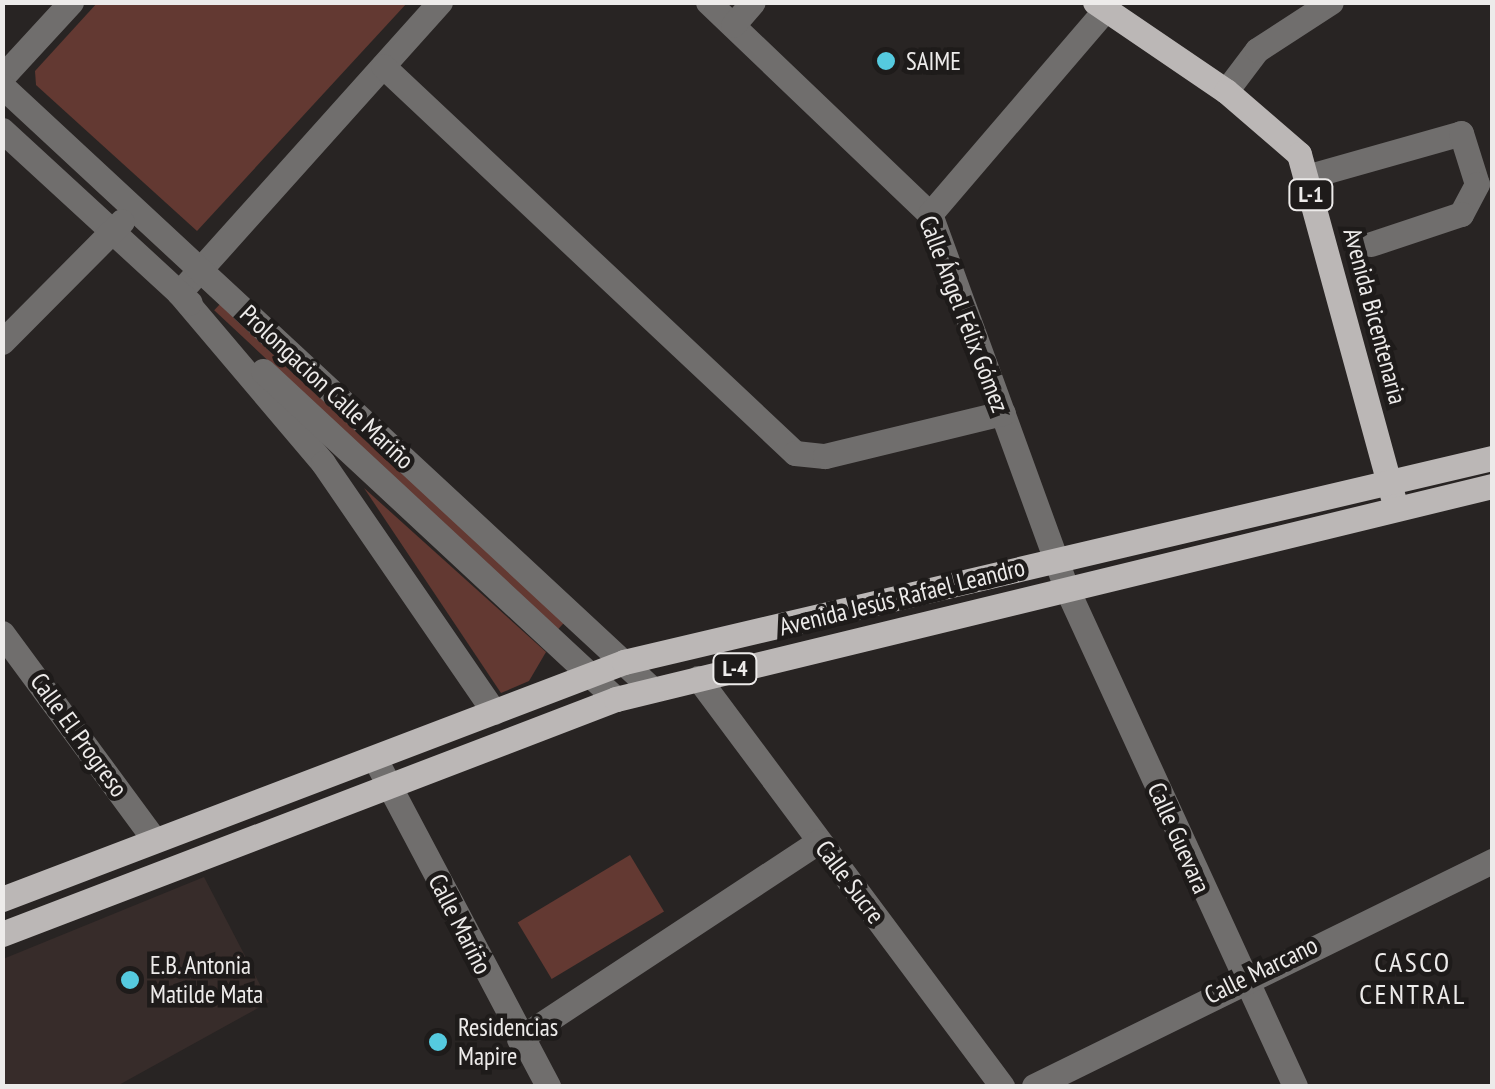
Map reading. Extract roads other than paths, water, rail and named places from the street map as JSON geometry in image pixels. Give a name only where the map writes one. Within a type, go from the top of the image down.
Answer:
[{"type":"main road","name":"Avenida Bicentenaria","points":[[1099,6],[1226,91],[1300,154],[1396,509]]},
{"type":"main road","name":"Avenida Jesús Rafael Leandro","points":[[2,899],[624,662],[1492,458]]},
{"type":"main road","name":"Avenida Jesús Rafael Leandro","points":[[2,934],[651,688],[1492,486]]},
{"type":"street","points":[[2,78],[71,2]]},
{"type":"street","points":[[440,2],[179,293],[324,463],[494,712]]},
{"type":"street","name":"Calle Ángel Félix Gómez","points":[[708,2],[930,214],[1066,588]]},
{"type":"street","points":[[733,24],[753,2]]},
{"type":"street","points":[[1226,91],[1257,50],[1331,2]]},
{"type":"street","points":[[930,214],[1099,6]]},
{"type":"street","points":[[383,66],[795,453],[825,456],[1003,413]]},
{"type":"street","name":"Prolongacion Calle Mariño","points":[[2,86],[651,688]]},
{"type":"street","name":"Prolongacion Calle Mariño","points":[[2,130],[616,699]]},
{"type":"street","points":[[1306,177],[1461,133],[1477,184],[1461,214],[1371,244]]},
{"type":"street","points":[[2,342],[134,208]]},
{"type":"street","name":"Calle Guevara","points":[[1066,588],[1242,978],[1295,1086]]},
{"type":"street","name":"Calle El Progreso","points":[[2,633],[154,839]]},
{"type":"street","name":"Calle Sucre","points":[[698,678],[1002,1086]]},
{"type":"street","name":"Calle Mariño","points":[[375,759],[519,1039],[548,1086]]},
{"type":"street","points":[[519,1039],[819,841]]},
{"type":"street","name":"Calle Marcano","points":[[1034,1086],[1242,978],[1492,861]]},
{"type":"place","name":"SAIME","points":[[886,61]]},
{"type":"place","name":"E.B. Antonia Matilde Mata","points":[[130,980]]},
{"type":"place","name":"Residencias Mapire","points":[[438,1042]]},
{"type":"district","name":"CASCO CENTRAL","points":[[1413,978]]}]
